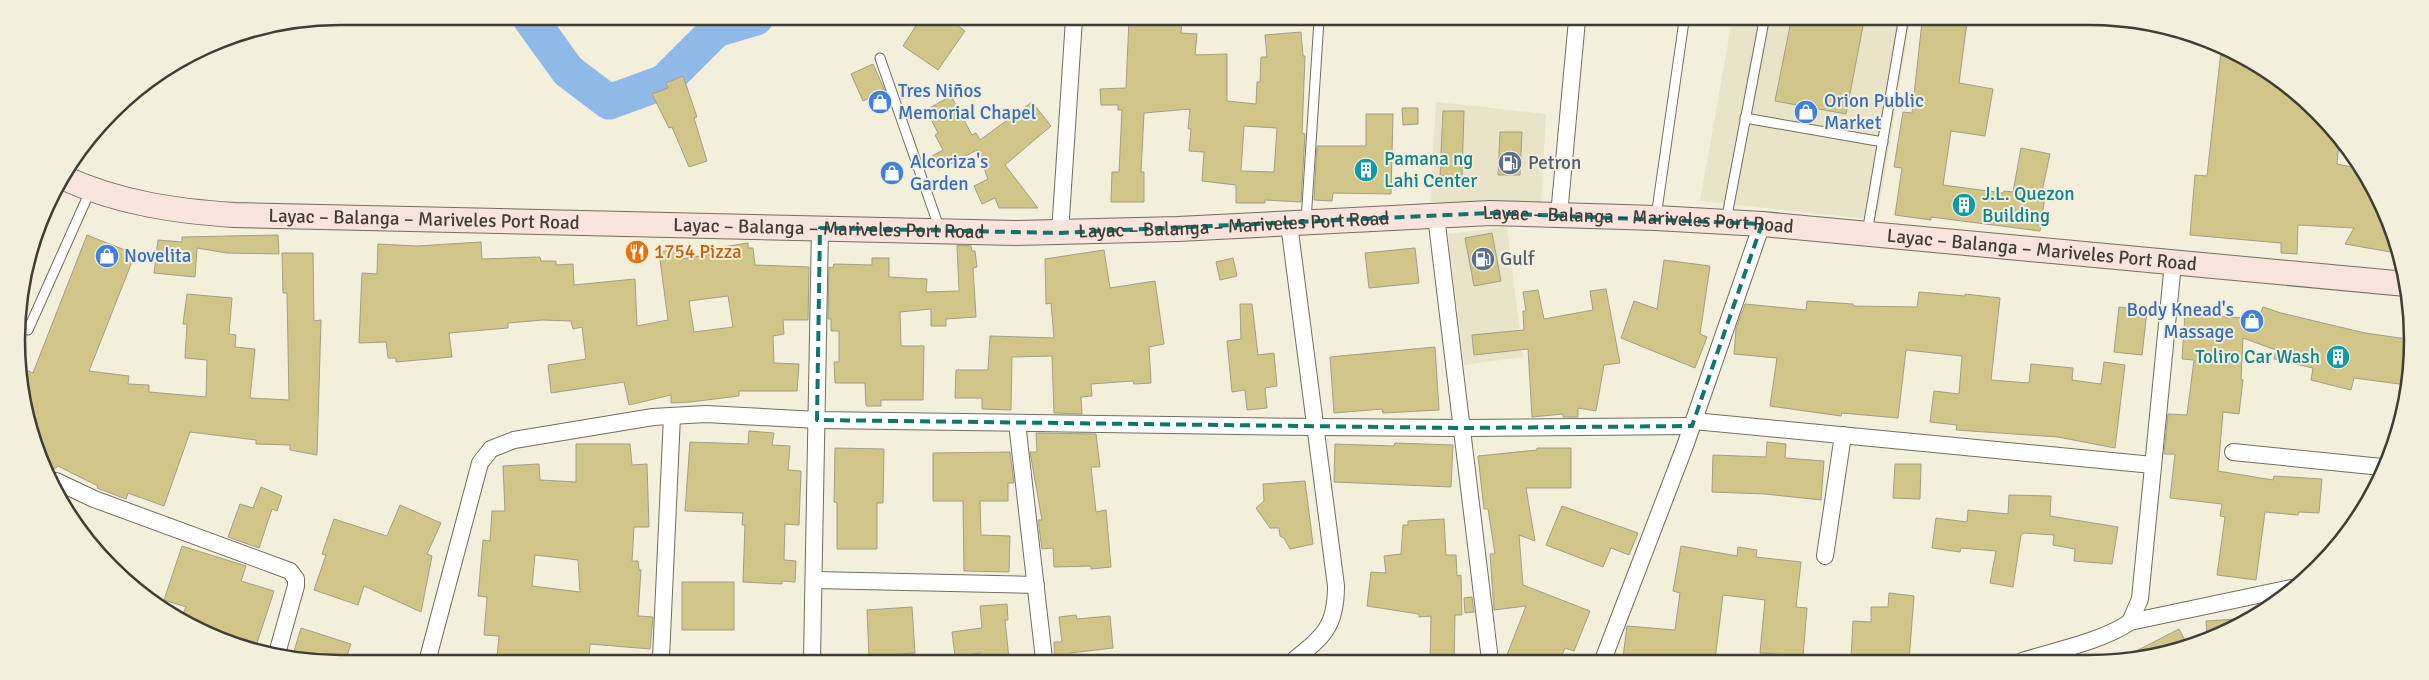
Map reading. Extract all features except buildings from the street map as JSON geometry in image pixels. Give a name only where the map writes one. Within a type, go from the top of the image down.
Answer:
[{"type":"main road","name":"Layac – Balanga – Mariveles Port Road","points":[[68,180],[113,197],[167,209],[234,215],[1060,233],[1490,214],[1726,221],[2399,283]]},
{"type":"street","points":[[1060,233],[1074,25]]},
{"type":"street","points":[[1559,215],[1577,25]]},
{"type":"street","points":[[1436,216],[1489,652]]},
{"type":"street","points":[[1298,223],[1314,427],[1336,586],[1336,604],[1329,628],[1301,655]]},
{"type":"street","points":[[1605,655],[1693,423],[1762,224]]},
{"type":"street","points":[[812,655],[820,228]]},
{"type":"street","points":[[2130,622],[2140,599],[2173,263]]},
{"type":"street","points":[[429,655],[476,472],[484,455],[491,448],[514,440],[653,416],[706,414],[817,420],[1462,428],[1693,423],[1843,435],[2153,465]]},
{"type":"street","points":[[661,655],[672,416]]},
{"type":"street","points":[[1017,423],[1044,655]]},
{"type":"street","points":[[1825,556],[1843,435]]},
{"type":"street","points":[[2233,452],[2378,467]]},
{"type":"street","points":[[59,482],[94,499],[294,574],[296,586],[278,649]]},
{"type":"street","points":[[815,580],[1036,585]]},
{"type":"street","points":[[2041,655],[2098,637],[2122,628],[2130,622],[2281,590]]},
{"type":"lane","points":[[1298,223],[1318,25]]},
{"type":"lane","points":[[1656,218],[1683,25]]},
{"type":"lane","points":[[1726,221],[1763,25]]},
{"type":"lane","points":[[1867,234],[1902,25]]},
{"type":"lane","points":[[880,58],[940,231]]},
{"type":"lane","points":[[1745,118],[1883,142]]},
{"type":"lane","points":[[26,329],[28,330],[91,189]]},
{"type":"highlighted area","points":[[1490,213],[1762,224],[1692,426],[1462,428],[817,420],[820,228],[1060,233]]},
{"type":"shaded area","name":"Orion Public Market","points":[[1731,25],[1910,25],[1877,220],[1700,201]]},
{"type":"shaded area","points":[[1436,102],[1546,114],[1541,205],[1430,202]]},
{"type":"shaded area","points":[[1507,227],[1523,357],[1464,365],[1448,234]]},
{"type":"waterway","points":[[535,25],[568,71],[609,102],[664,82],[716,30],[733,25]]},
{"type":"place","name":"Tres Niños Memorial Chapel","points":[[880,102]]},
{"type":"place","name":"Orion Public Market","points":[[1806,112]]},
{"type":"place","name":"Petron","points":[[1510,163]]},
{"type":"place","name":"Pamana ng Lahi Center","points":[[1366,170]]},
{"type":"place","name":"Alcoriza's Garden","points":[[892,173]]},
{"type":"place","name":"J.L. Quezon Building","points":[[1964,205]]},
{"type":"place","name":"1754 Pizza","points":[[637,252]]},
{"type":"place","name":"Novelita","points":[[107,256]]},
{"type":"place","name":"Gulf","points":[[1483,259]]},
{"type":"place","name":"Body Knead's Massage","points":[[2252,321]]},
{"type":"place","name":"Toliro Car Wash","points":[[2338,357]]}]
